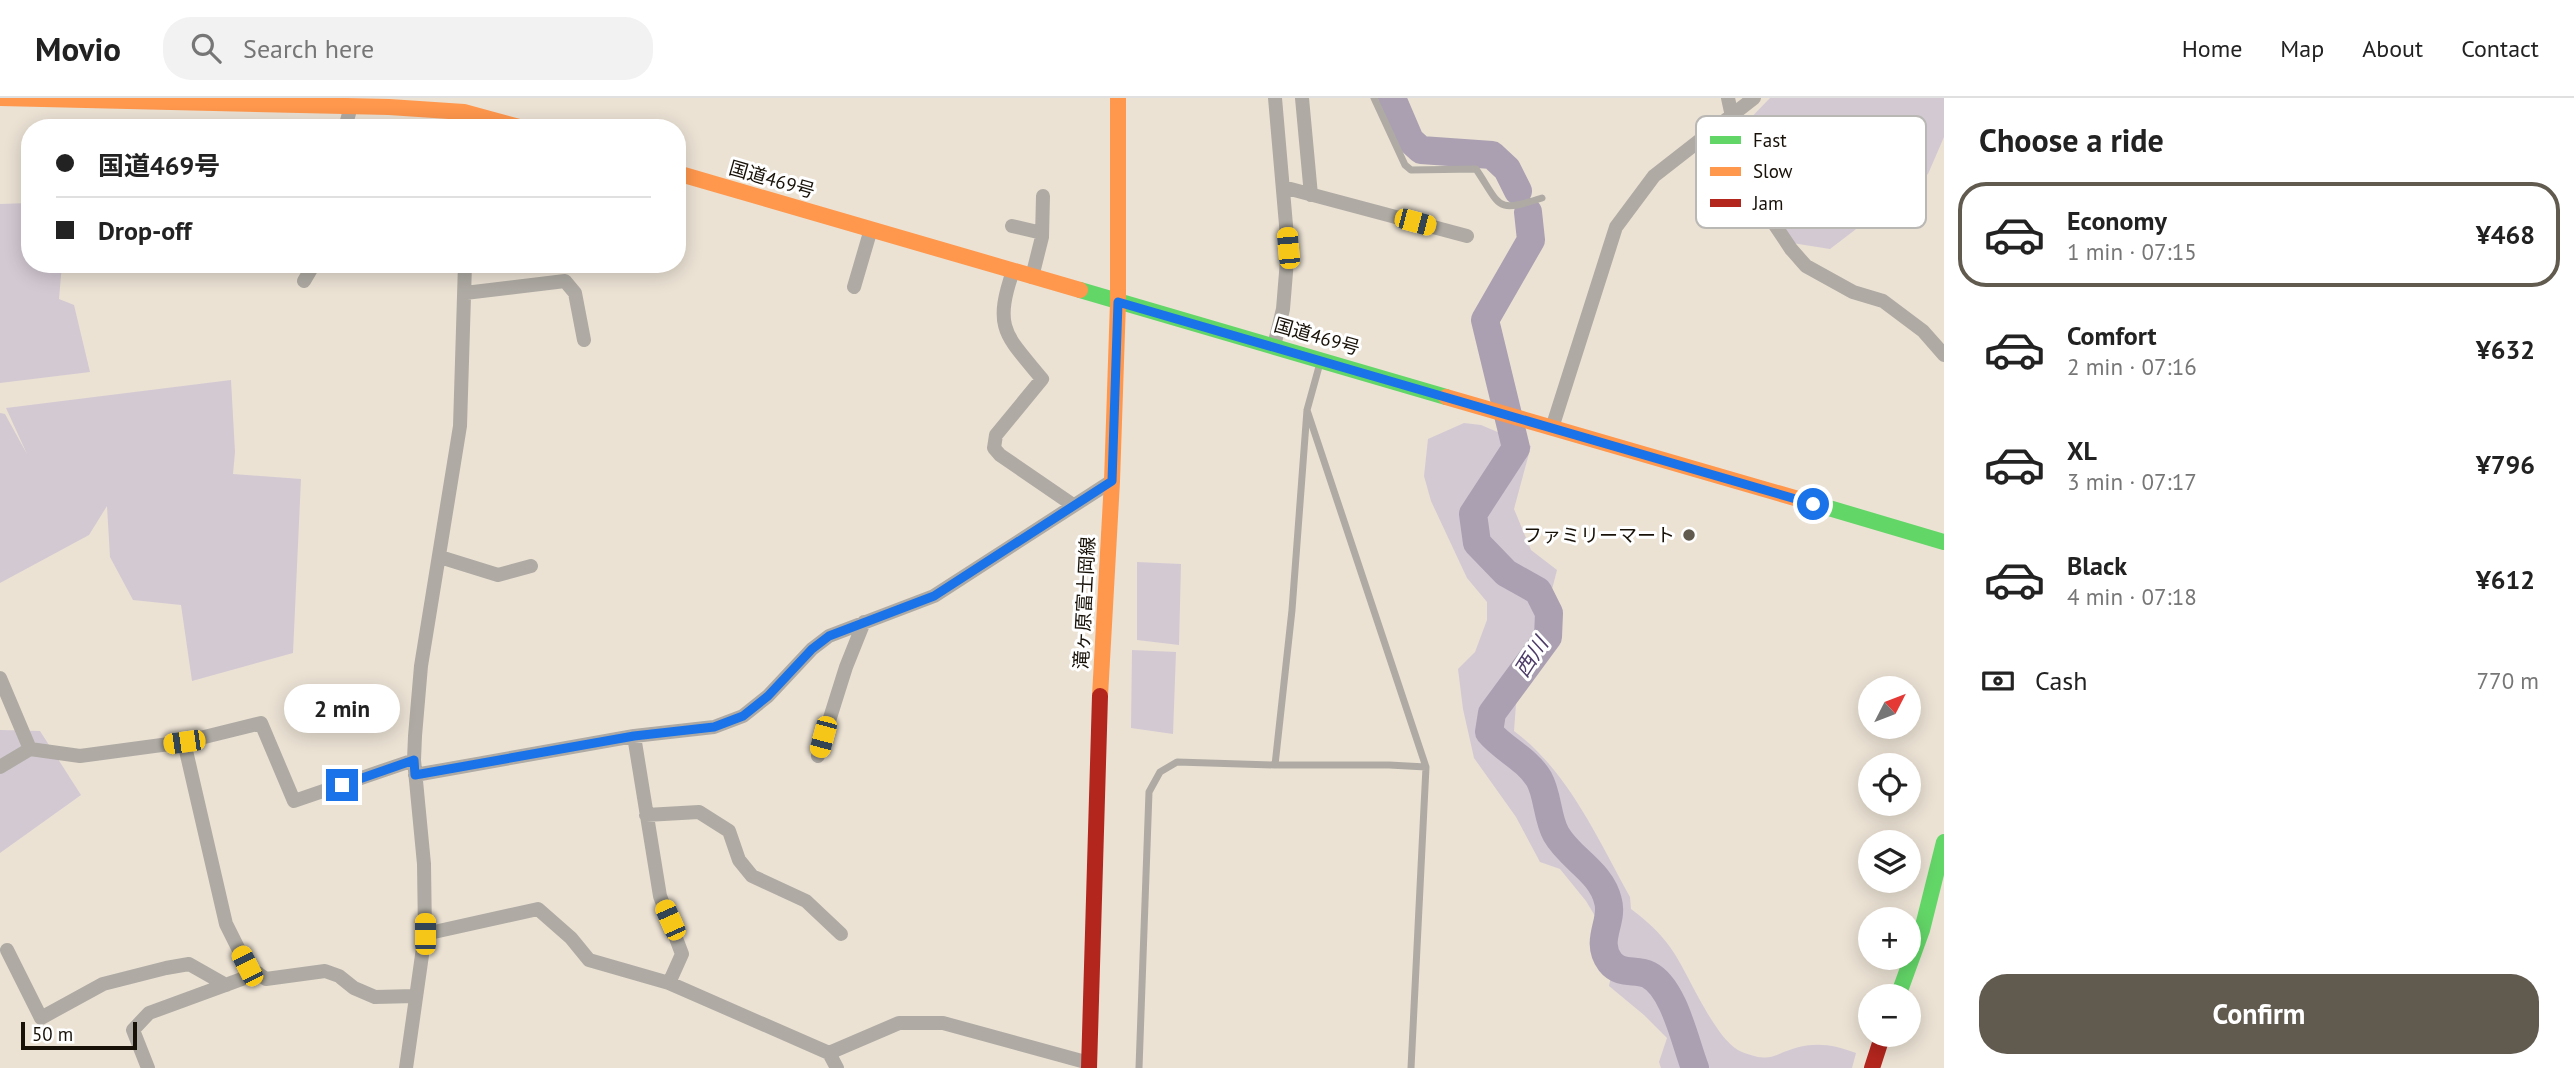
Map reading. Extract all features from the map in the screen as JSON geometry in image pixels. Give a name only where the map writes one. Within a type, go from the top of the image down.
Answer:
[{"type":"main road","points":[[0,98],[351,106],[469,118]]},
{"type":"main road","name":"滝ヶ原富士岡線","points":[[1089,1066],[1102,646],[1112,481],[1118,302],[1118,98]]},
{"type":"main road","name":"国道469号","points":[[686,176],[1944,542]]},
{"type":"main road","points":[[1902,984],[1922,930],[1944,842]]},
{"type":"main road","points":[[1872,1068],[1879,1047]]},
{"type":"street","points":[[469,118],[482,98]]},
{"type":"street","points":[[1274,346],[1283,309],[1288,248],[1275,98]]},
{"type":"street","points":[[1302,98],[1311,195]]},
{"type":"street","points":[[1728,98],[1731,114]]},
{"type":"street","points":[[1729,116],[1754,98]]},
{"type":"street","points":[[347,119],[351,106]]},
{"type":"street","points":[[1552,428],[1616,227],[1654,176],[1696,142]]},
{"type":"street","points":[[1283,187],[1467,236]]},
{"type":"street","points":[[1032,276],[1042,233],[1043,196]]},
{"type":"street","points":[[1012,226],[1042,233]]},
{"type":"street","points":[[1777,228],[1806,266],[1853,292],[1883,301],[1923,331],[1944,355]]},
{"type":"street","points":[[854,287],[871,229]]},
{"type":"street","points":[[1013,271],[1003,305],[1004,328],[1008,337],[1042,379],[996,435],[994,448],[1000,455],[1073,505]]},
{"type":"street","points":[[304,281],[309,273]]},
{"type":"street","points":[[406,1068],[425,934],[424,864],[415,767],[421,666],[460,426],[465,273]]},
{"type":"street","points":[[465,293],[565,281],[575,293],[584,340]]},
{"type":"street","points":[[0,767],[30,749],[80,756],[184,742],[261,723],[294,802],[415,767],[714,727],[743,716],[768,696],[812,649],[829,636],[934,596],[1112,481]]},
{"type":"street","points":[[440,557],[498,575],[531,566]]},
{"type":"street","points":[[818,756],[846,667],[864,622]]},
{"type":"street","points":[[0,678],[30,749]]},
{"type":"street","points":[[634,736],[660,896],[682,954],[669,983]]},
{"type":"street","points":[[184,742],[226,924],[247,966],[266,979],[325,971],[375,997],[415,996]]},
{"type":"street","points":[[646,815],[699,812],[729,831],[739,860],[752,876],[806,901],[841,933]]},
{"type":"street","points":[[425,934],[538,909],[571,938],[589,960],[669,983],[829,1053],[837,1068]]},
{"type":"street","points":[[7,950],[41,1018],[103,984],[166,968],[189,964],[226,985]]},
{"type":"street","points":[[148,1068],[133,1030],[149,1013],[258,973]]},
{"type":"street","points":[[829,1053],[899,1023],[943,1023],[1089,1066]]},
{"type":"lane","points":[[1374,98],[1405,165],[1411,170],[1476,169],[1499,204],[1511,208],[1542,198]]},
{"type":"lane","points":[[1275,765],[1292,610],[1307,410],[1321,359]]},
{"type":"lane","points":[[1307,410],[1426,767],[1411,1068]]},
{"type":"lane","points":[[1139,1068],[1149,792],[1160,772],[1177,762],[1426,767]]},
{"type":"shaded area","points":[[1770,98],[1944,98],[1944,137],[1926,176],[1926,116],[1753,116]]},
{"type":"shaded area","points":[[21,203],[21,273],[61,273],[59,299],[74,305],[90,372],[0,383],[0,204]]},
{"type":"shaded area","points":[[1785,228],[1857,228],[1830,249],[1792,243]]},
{"type":"shaded area","points":[[231,380],[235,452],[233,474],[301,479],[293,653],[192,681],[181,605],[133,600],[110,557],[107,506],[89,535],[0,583],[0,413],[5,414],[27,454],[6,408]]},
{"type":"shaded area","points":[[1464,423],[1481,425],[1531,446],[1514,509],[1531,550],[1557,570],[1527,686],[1516,704],[1514,731],[1533,747],[1566,786],[1630,897],[1631,909],[1652,926],[1670,947],[1712,1021],[1732,1046],[1752,1056],[1767,1058],[1799,1047],[1835,1047],[1856,1053],[1852,1068],[1661,1068],[1659,1062],[1667,1038],[1609,986],[1616,951],[1586,901],[1560,869],[1540,862],[1516,817],[1474,758],[1463,709],[1458,669],[1475,652],[1487,620],[1487,602],[1467,578],[1431,501],[1424,476],[1428,439]]},
{"type":"shaded area","points":[[1137,562],[1181,564],[1179,645],[1137,640]]},
{"type":"shaded area","points":[[1132,650],[1176,652],[1173,734],[1131,728]]},
{"type":"shaded area","points":[[0,730],[40,731],[81,795],[0,853]]},
{"type":"waterway","name":"西川","points":[[1392,98],[1410,140],[1421,150],[1492,155],[1507,169],[1518,191]]},
{"type":"waterway","name":"西川","points":[[1528,212],[1531,240],[1485,320],[1516,448],[1473,514],[1477,543],[1506,573],[1538,591],[1549,613],[1548,637],[1492,713],[1489,732],[1528,765],[1539,779],[1556,834],[1599,881],[1608,901],[1609,916],[1604,946],[1610,962],[1619,969],[1644,973],[1658,982],[1672,1003],[1695,1068]]},
{"type":"traffic: fast","points":[[1080,290],[1446,397]]},
{"type":"traffic: fast","points":[[1812,503],[1944,542]]},
{"type":"traffic: fast","points":[[1902,984],[1922,930],[1944,842]]},
{"type":"traffic: slow","points":[[0,98],[389,107],[464,112],[490,119]]},
{"type":"traffic: slow","points":[[1100,696],[1112,481],[1118,302],[1118,98]]},
{"type":"traffic: slow","points":[[686,176],[1080,290]]},
{"type":"traffic: slow","points":[[1446,397],[1812,503]]},
{"type":"traffic: jam","points":[[1089,1068],[1100,696]]},
{"type":"traffic: jam","points":[[1872,1068],[1879,1047]]},
{"type":"place","name":"ファミリーマート","points":[[1689,535]]},
{"type":"route","points":[[342,785],[414,760],[415,775],[634,736],[714,727],[743,716],[768,696],[812,649],[829,636],[934,596],[1112,481],[1118,302],[1298,352],[1813,504]]}]
